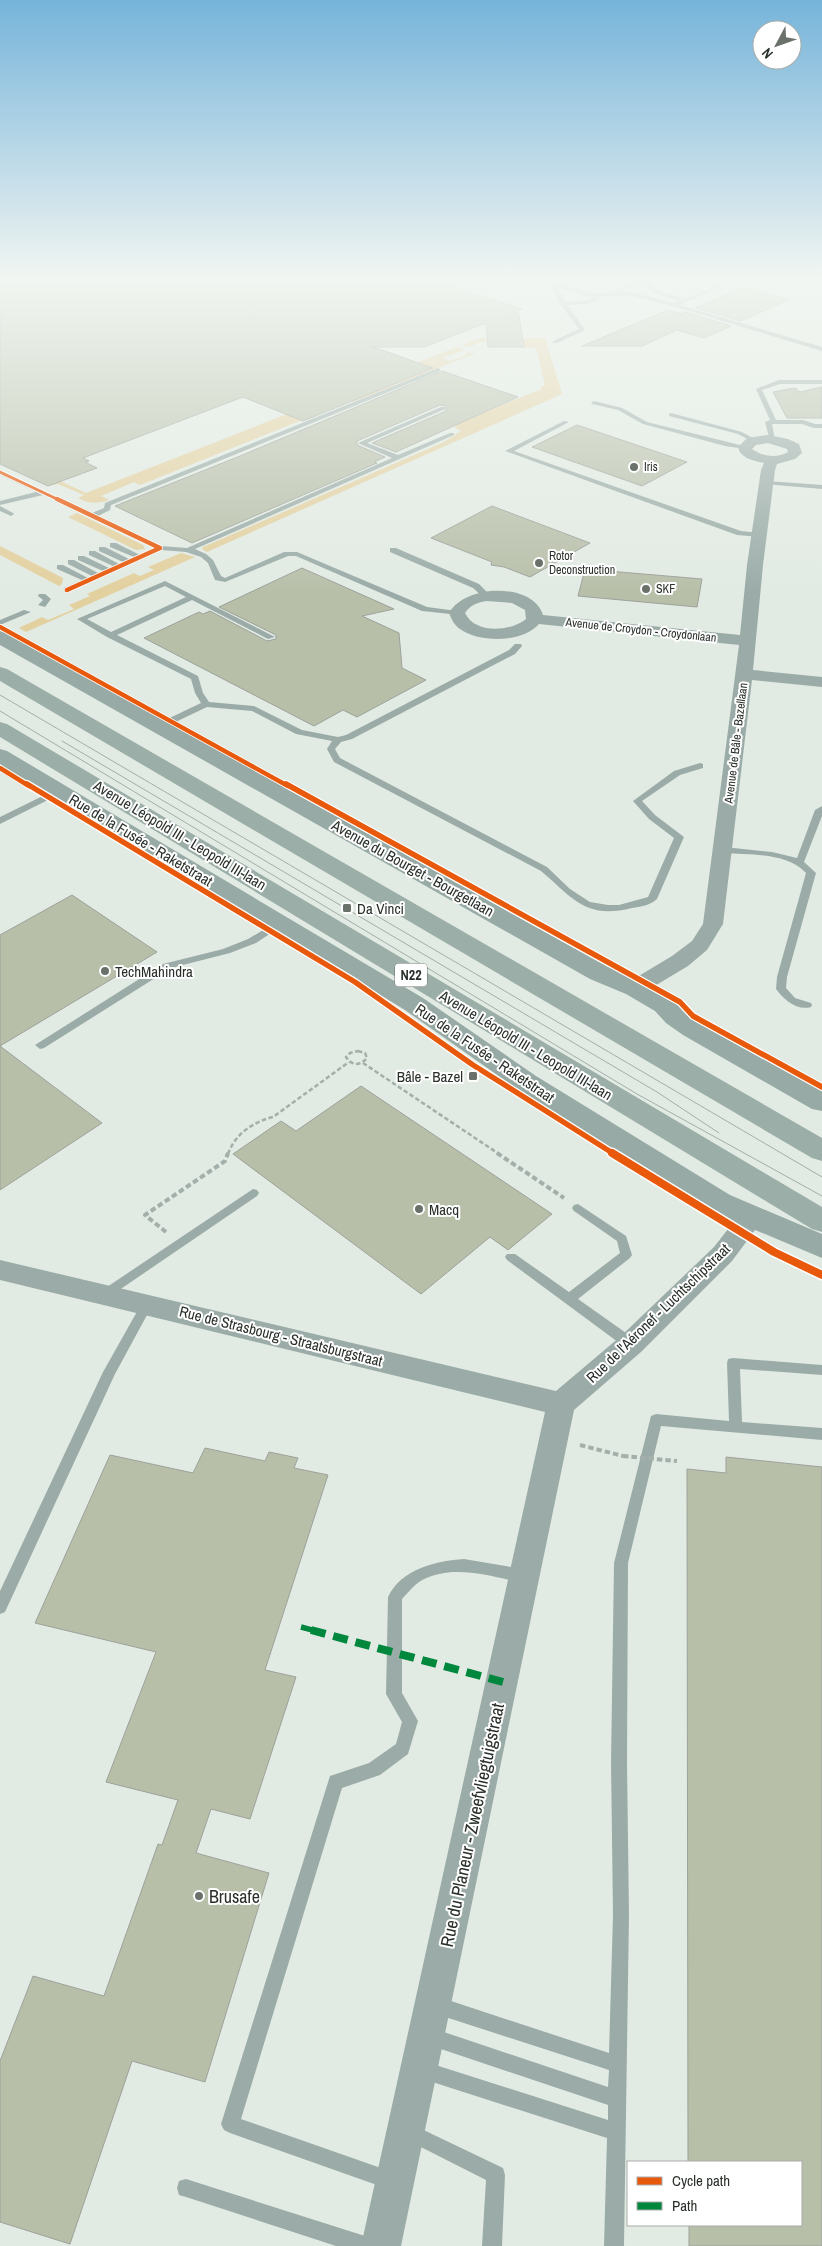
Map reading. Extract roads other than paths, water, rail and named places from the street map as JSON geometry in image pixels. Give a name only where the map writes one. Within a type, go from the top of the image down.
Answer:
[{"type":"main road","points":[[0,673],[822,1151]]},
{"type":"main road","name":"Avenue Léopold III - Leopold III-laan","points":[[0,728],[822,1221]]},
{"type":"street","points":[[772,440],[790,444],[796,450],[792,456],[772,460],[749,454],[750,444],[772,440]]},
{"type":"street","name":"Avenue de Bâle - Bazellaan","points":[[635,988],[680,961],[700,945],[713,924],[724,850],[760,535],[772,460]]},
{"type":"street","points":[[488,596],[506,597],[530,606],[534,612],[534,619],[530,625],[521,630],[509,633],[487,633],[477,631],[462,623],[457,613],[466,602],[488,596]]},
{"type":"street","name":"Avenue de Croydon - Croydonlaan","points":[[534,619],[748,641]]},
{"type":"street","name":"Avenue du Bourget - Bourgetlaan","points":[[0,637],[591,968],[635,988],[664,1005],[675,1017],[692,1029],[822,1102]]},
{"type":"street","points":[[744,674],[822,682]]},
{"type":"street","name":"Rue de la Fusée - Raketstraat","points":[[0,755],[414,1004],[466,1044],[720,1202],[751,1218],[805,1238],[822,1247]]},
{"type":"street","name":"Rue de l'Aéronef - Luchtschipstraat","points":[[561,1404],[631,1344],[723,1254],[751,1218]]},
{"type":"street","name":"Rue de Strasbourg - Straatsburgstraat","points":[[0,1270],[561,1404]]},
{"type":"street","name":"Rue du Planeur - Zweefvliegtuigstraat","points":[[381,2246],[434,2004],[552,1437],[561,1404]]},
{"type":"lane","points":[[92,516],[108,509],[107,504],[404,384]]},
{"type":"lane","points":[[774,384],[758,389],[774,422]]},
{"type":"lane","points":[[594,403],[620,409],[644,423],[725,444],[750,444]]},
{"type":"lane","points":[[398,458],[361,443],[443,408]]},
{"type":"lane","points":[[671,415],[740,433],[750,444]]},
{"type":"lane","points":[[566,422],[508,451],[740,533],[760,535]]},
{"type":"lane","points":[[772,440],[768,422],[803,422],[814,426],[822,426]]},
{"type":"lane","points":[[0,472],[160,548],[190,549],[452,434]]},
{"type":"lane","points":[[767,483],[822,487]]},
{"type":"lane","points":[[4,503],[36,493],[43,493]]},
{"type":"lane","points":[[18,499],[29,504]]},
{"type":"lane","points":[[4,503],[18,508]]},
{"type":"lane","points":[[0,508],[11,514]]},
{"type":"lane","points":[[112,545],[139,558]]},
{"type":"lane","points":[[67,590],[160,548]]},
{"type":"lane","points":[[102,549],[128,562]]},
{"type":"lane","points":[[190,549],[211,561],[218,578],[224,580],[288,554],[297,554],[425,609],[457,613]]},
{"type":"lane","points":[[393,550],[476,586],[488,596]]},
{"type":"lane","points":[[92,553],[118,566]]},
{"type":"lane","points":[[81,558],[108,571]]},
{"type":"lane","points":[[71,562],[97,576]]},
{"type":"lane","points":[[60,567],[87,580]]},
{"type":"lane","points":[[206,704],[199,693],[195,678],[81,619],[164,583],[272,637]]},
{"type":"lane","points":[[42,596],[47,599],[42,605]]},
{"type":"lane","points":[[110,635],[192,597]]},
{"type":"lane","points":[[0,622],[27,612]]},
{"type":"lane","points":[[160,726],[206,704],[254,709],[299,732],[338,740],[348,737],[470,675],[512,652],[518,646]]},
{"type":"lane","points":[[338,740],[331,749],[337,760],[544,869],[557,879],[567,891],[588,904],[612,910],[632,907],[652,899],[679,837],[652,817],[637,800],[677,773],[700,766]]},
{"type":"lane","points":[[0,821],[59,791]]},
{"type":"lane","points":[[800,861],[820,810],[822,810]]},
{"type":"lane","points":[[724,850],[785,857],[800,861],[807,866],[811,873],[782,977],[781,989],[791,1000],[807,1005]]},
{"type":"lane","points":[[40,1045],[167,966],[226,951],[252,941],[280,923]]},
{"type":"lane","points":[[105,1294],[253,1193]]},
{"type":"lane","points":[[569,1299],[626,1255],[622,1239],[578,1208]]},
{"type":"lane","points":[[511,1257],[631,1344]]},
{"type":"lane","points":[[0,1607],[109,1372],[147,1304]]},
{"type":"lane","points":[[736,1426],[733,1363],[822,1370]]},
{"type":"lane","points":[[614,2246],[620,1915],[621,1563],[656,1420],[822,1434]]},
{"type":"lane","points":[[395,2182],[230,2124],[336,1782],[374,1770],[402,1749],[410,1721],[394,1694],[395,1597],[414,1578],[442,1567],[464,1566],[524,1577]]},
{"type":"lane","points":[[434,2004],[618,2064]]},
{"type":"lane","points":[[427,2036],[617,2099]]},
{"type":"lane","points":[[420,2069],[616,2132]]},
{"type":"lane","points":[[406,2130],[496,2175],[492,2246]]},
{"type":"lane","points":[[186,2188],[365,2246]]},
{"type":"tram line","points":[[0,695],[822,1177]]},
{"type":"tram line","points":[[0,711],[637,1094],[822,1196]]},
{"type":"tram line","points":[[62,741],[657,1092],[719,1133]]},
{"type":"place","name":"Iris","points":[[634,467]]},
{"type":"place","name":"Rotor Deconstruction","points":[[539,563]]},
{"type":"place","name":"SKF","points":[[646,589]]},
{"type":"place","name":"Da Vinci","points":[[347,908]]},
{"type":"place","name":"TechMahindra","points":[[105,971]]},
{"type":"place","name":"Bâle - Bazel","points":[[473,1076]]},
{"type":"place","name":"Macq","points":[[419,1209]]},
{"type":"place","name":"Brusafe","points":[[199,1896]]}]
